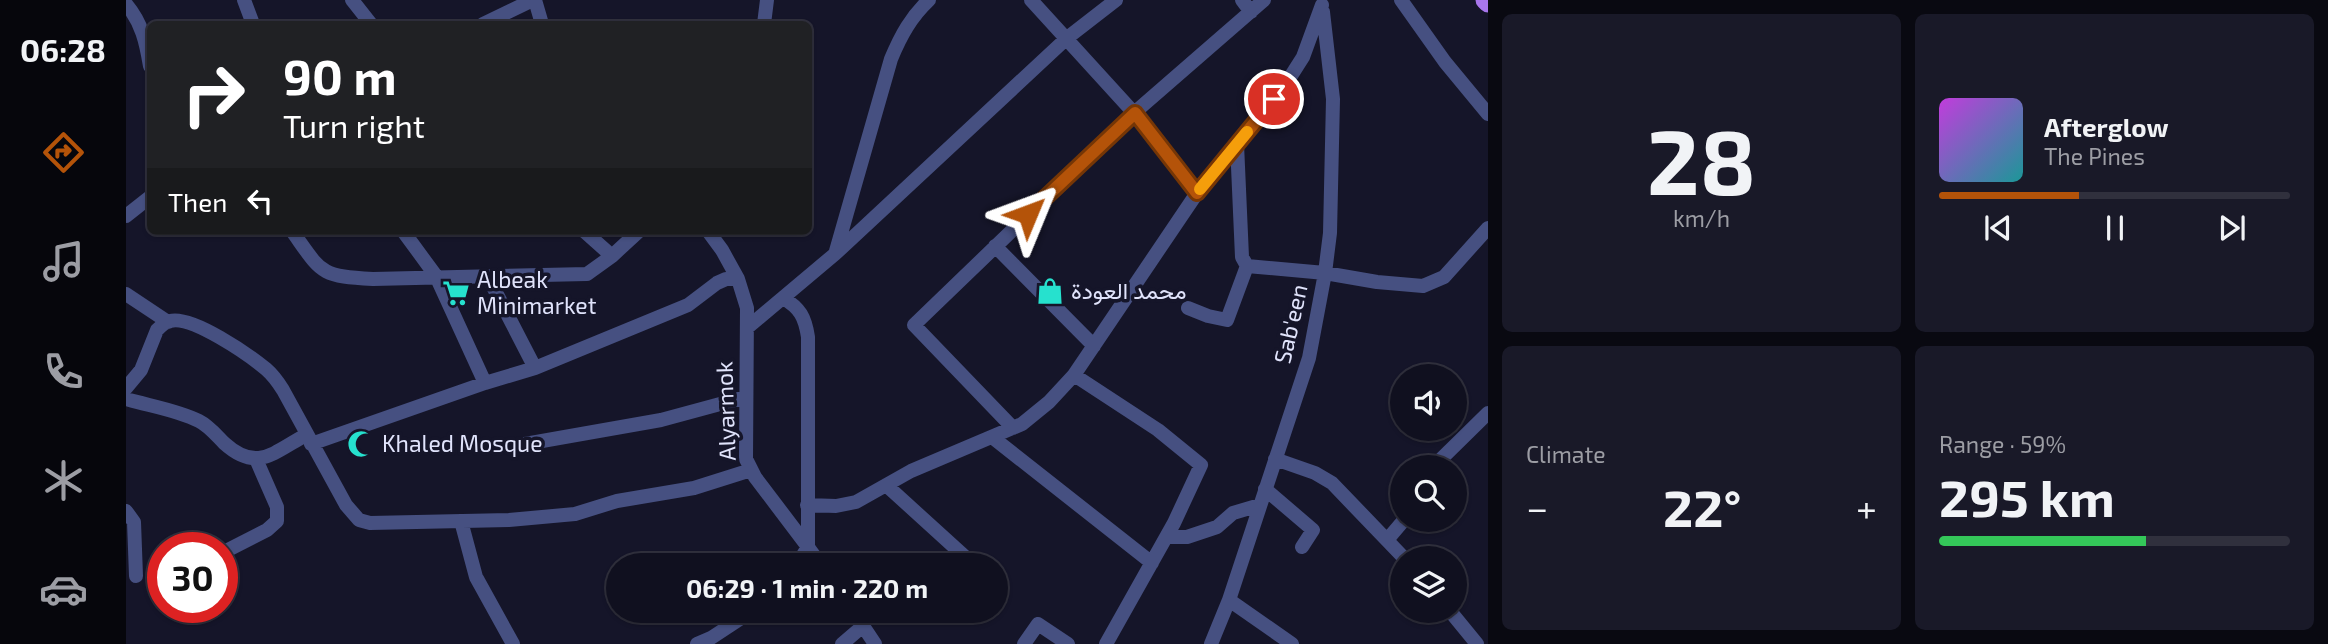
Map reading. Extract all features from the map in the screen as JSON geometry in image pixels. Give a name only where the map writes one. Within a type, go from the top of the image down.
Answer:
[{"type":"street","points":[[244,0],[252,21]]},
{"type":"street","points":[[352,0],[369,21]]},
{"type":"street","points":[[489,21],[534,0],[541,21]]},
{"type":"street","points":[[835,254],[891,59],[914,14],[929,0]]},
{"type":"street","points":[[1031,0],[1135,113],[1197,193]]},
{"type":"street","points":[[747,328],[835,254],[1066,38],[1116,0]]},
{"type":"street","points":[[1013,428],[914,325],[1246,6],[1264,0]]},
{"type":"street","points":[[1401,0],[1445,62],[1488,114]]},
{"type":"street","points":[[764,21],[765,1]]},
{"type":"street","points":[[807,505],[846,505],[911,471],[1022,424],[1049,402],[1074,375],[1197,193],[1282,89],[1303,57],[1321,3]]},
{"type":"street","name":"Sab'een","points":[[1211,644],[1229,600],[1309,358],[1325,273],[1330,233],[1333,99],[1321,3]]},
{"type":"street","points":[[126,4],[139,22],[147,45]]},
{"type":"street","points":[[1237,144],[1242,257],[1247,265]]},
{"type":"street","points":[[126,216],[147,199]]},
{"type":"street","points":[[1247,265],[1325,273],[1356,280],[1415,286],[1430,284],[1449,271],[1488,229]]},
{"type":"street","points":[[295,235],[313,260],[328,274],[373,279],[587,274],[635,235]]},
{"type":"street","points":[[406,235],[436,276],[485,383]]},
{"type":"street","points":[[588,235],[612,256]]},
{"type":"street","name":"Alyarmok","points":[[711,235],[722,250],[745,296],[746,459],[751,470],[812,553]]},
{"type":"street","points":[[995,246],[1094,346]]},
{"type":"street","points":[[1188,307],[1208,316],[1227,320],[1247,265]]},
{"type":"street","points":[[488,276],[535,368]]},
{"type":"street","points":[[126,399],[202,423],[244,457],[264,458],[308,439],[535,368],[688,305],[726,279],[738,279]]},
{"type":"street","points":[[126,294],[168,322]]},
{"type":"street","points":[[783,298],[795,305],[806,321],[808,337],[808,547],[804,553]]},
{"type":"street","points":[[126,387],[142,370],[157,330],[168,322],[179,320],[214,334],[264,368],[283,390],[346,505],[364,522],[378,524],[509,520],[575,514],[617,501],[694,488],[751,470]]},
{"type":"street","points":[[1074,375],[1158,430],[1201,465],[1167,537],[1106,644]]},
{"type":"street","points":[[525,444],[662,420],[746,397]]},
{"type":"street","points":[[1445,455],[1488,413]]},
{"type":"street","points":[[992,437],[1152,563]]},
{"type":"street","points":[[238,545],[267,530],[277,521],[276,507],[256,459]]},
{"type":"street","points":[[1275,459],[1332,482],[1393,546]]},
{"type":"street","points":[[886,485],[961,553]]},
{"type":"street","points":[[1265,489],[1313,530],[1302,547]]},
{"type":"street","points":[[1167,537],[1187,537],[1217,527],[1233,513],[1260,505]]},
{"type":"street","points":[[126,510],[134,522],[136,576]]},
{"type":"street","points":[[461,521],[476,577],[513,644]]},
{"type":"street","points":[[1387,540],[1394,532]]},
{"type":"street","points":[[1229,600],[1292,644]]},
{"type":"street","points":[[697,644],[734,623]]},
{"type":"street","points":[[861,623],[875,644]]},
{"type":"street","points":[[1460,623],[1477,644]]},
{"type":"street","points":[[1024,644],[1038,624],[1068,644]]},
{"type":"street","points":[[842,644],[863,626]]},
{"type":"slow traffic","points":[[1200,189],[1247,132]]},
{"type":"place","name":"محمد العودة","points":[[1050,291]]},
{"type":"place","name":"Albeak Minimarket","points":[[456,293]]},
{"type":"place","name":"Khaled Mosque","points":[[361,444]]},
{"type":"route","points":[[1028,214],[1135,113],[1197,193],[1274,99]]}]
